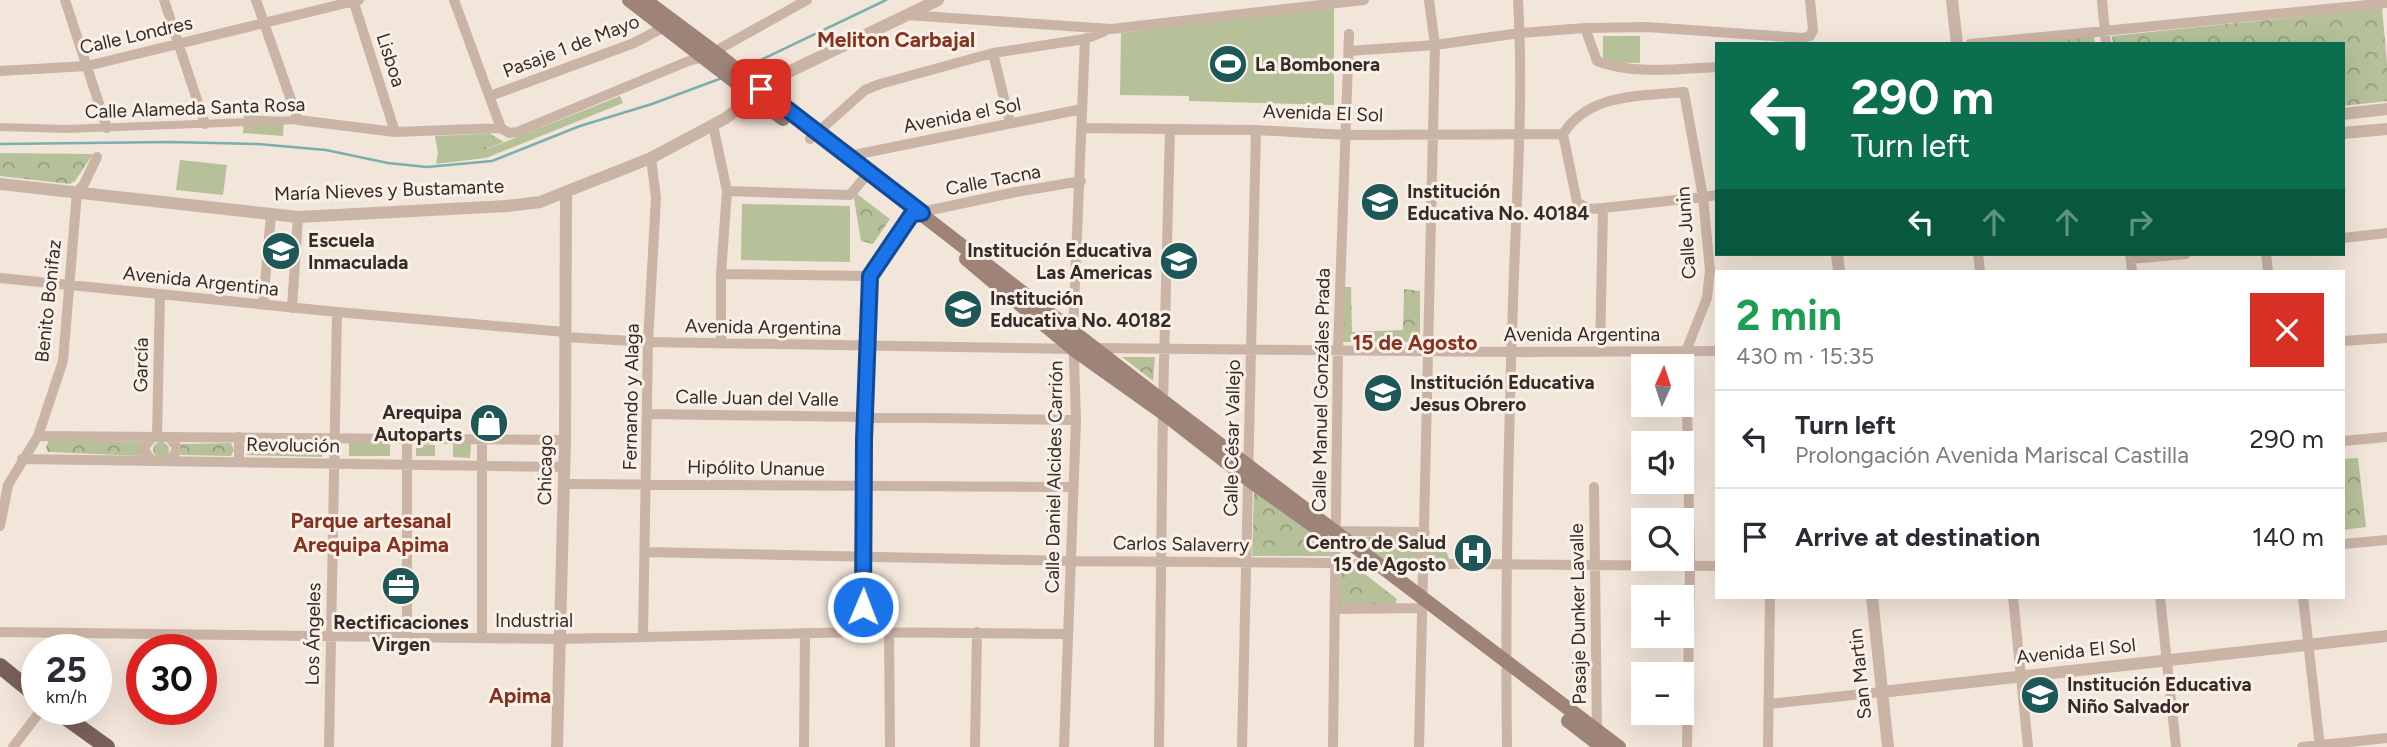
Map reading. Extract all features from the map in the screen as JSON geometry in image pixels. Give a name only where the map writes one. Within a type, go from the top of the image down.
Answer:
[{"type":"main road","points":[[629,0],[649,4],[812,136],[1095,348],[1249,480],[1372,563],[1597,739],[1619,747]]},
{"type":"main road","points":[[649,4],[664,27],[710,55]]},
{"type":"main road","points":[[812,136],[849,156],[866,176]]},
{"type":"main road","points":[[917,214],[1073,349],[1249,464],[1336,537]]},
{"type":"main road","points":[[0,666],[21,682]]},
{"type":"main road","points":[[76,725],[107,747]]},
{"type":"street","points":[[65,0],[107,128]]},
{"type":"street","points":[[164,0],[205,124]]},
{"type":"street","points":[[256,0],[298,120]]},
{"type":"street","name":"Calle Londres","points":[[0,72],[87,66],[355,0]]},
{"type":"street","name":"Lisboa","points":[[355,0],[395,132]]},
{"type":"street","points":[[454,0],[501,128]]},
{"type":"street","name":"Calle Alameda Santa Rosa","points":[[0,127],[67,129],[298,120],[395,132],[501,128],[509,133],[517,132],[691,60],[710,55],[807,0]]},
{"type":"street","name":"María Nieves y Bustamante","points":[[0,184],[298,217],[540,202],[651,158],[738,110],[752,88],[938,0]]},
{"type":"street","points":[[1229,0],[1230,14]]},
{"type":"street","points":[[906,15],[1131,29],[1230,14],[1364,0]]},
{"type":"street","points":[[1419,747],[1435,45],[1429,0]]},
{"type":"street","points":[[1507,747],[1511,352],[1520,33],[1518,0]]},
{"type":"street","points":[[1349,51],[1435,45],[1520,33],[1585,28],[1647,27],[1802,38],[1810,36],[1814,30],[1810,0]]},
{"type":"street","points":[[1952,0],[1957,42]]},
{"type":"street","points":[[2102,0],[2106,42]]},
{"type":"street","points":[[1991,42],[2387,3]]},
{"type":"street","name":"Pasaje 1 de Mayo","points":[[490,96],[634,43],[664,27]]},
{"type":"street","points":[[1585,28],[1597,61],[1611,66],[1715,67]]},
{"type":"street","points":[[812,136],[865,90],[880,83],[993,53],[1084,39],[1111,29]]},
{"type":"street","name":"Calle Manuel Gonzáles Prada","points":[[1333,747],[1338,350],[1349,34]]},
{"type":"street","name":"Calle Daniel Alcides Carrión","points":[[1064,747],[1076,420],[1073,331],[1081,181],[1084,39]]},
{"type":"street","points":[[993,53],[1010,123]]},
{"type":"street","name":"Calle Junin","points":[[1563,134],[1570,123],[1593,106],[1616,98],[1684,92],[1703,197],[1712,298],[1686,351],[1689,508]]},
{"type":"street","name":"Avenida el Sol","points":[[849,156],[1082,109]]},
{"type":"street","points":[[2345,114],[2387,109]]},
{"type":"street","points":[[713,125],[727,191],[721,274],[721,344]]},
{"type":"street","name":"Avenida El Sol","points":[[1082,128],[1256,130],[1346,135],[1563,134]]},
{"type":"street","points":[[1159,747],[1160,561],[1170,129]]},
{"type":"street","points":[[2345,133],[2387,129]]},
{"type":"street","name":"Calle César Vallejo","points":[[1242,747],[1256,130]]},
{"type":"street","points":[[1563,134],[1577,202],[1588,209],[1715,195]]},
{"type":"street","name":"Benito Bonifaz","points":[[0,526],[4,482],[38,436],[63,361],[77,192],[97,158]]},
{"type":"street","name":"Fernando y Alaga","points":[[643,636],[648,485],[648,342],[656,198],[651,158]]},
{"type":"street","points":[[727,191],[850,195],[866,176]]},
{"type":"street","name":"Calle Tacna","points":[[917,214],[1081,181]]},
{"type":"street","name":"Chicago","points":[[557,747],[565,440],[566,193]]},
{"type":"street","points":[[1600,352],[1603,208]]},
{"type":"street","points":[[862,632],[863,487],[870,276],[917,214]]},
{"type":"street","points":[[263,304],[271,215]]},
{"type":"street","points":[[292,308],[298,217]]},
{"type":"street","points":[[2345,237],[2387,233]]},
{"type":"street","points":[[2131,261],[2170,256]]},
{"type":"street","points":[[721,274],[870,276]]},
{"type":"street","name":"Avenida Argentina","points":[[0,278],[648,342],[1073,349],[1715,351]]},
{"type":"street","name":"García","points":[[155,437],[159,294]]},
{"type":"street","name":"Los Ángeles","points":[[329,747],[337,312]]},
{"type":"street","points":[[2345,341],[2387,338]]},
{"type":"street","name":"Calle Juan del Valle","points":[[648,414],[1076,420]]},
{"type":"street","name":"Revolución","points":[[38,436],[565,440]]},
{"type":"street","points":[[152,461],[145,452],[145,446],[155,437]]},
{"type":"street","points":[[168,461],[176,452],[176,446],[169,437]]},
{"type":"street","points":[[239,437],[239,462]]},
{"type":"street","points":[[2345,441],[2387,437]]},
{"type":"street","points":[[407,438],[407,637]]},
{"type":"street","points":[[482,439],[482,638]]},
{"type":"street","name":"Revolución","points":[[22,459],[564,467]]},
{"type":"street","name":"Hipólito Unanue","points":[[564,484],[1073,487]]},
{"type":"street","name":"Pasaje Dunker Lavalle","points":[[1594,487],[1597,739]]},
{"type":"street","points":[[1336,537],[1425,532]]},
{"type":"street","points":[[2345,544],[2387,540]]},
{"type":"street","name":"Carlos Salaverry","points":[[646,552],[1071,561],[1631,565]]},
{"type":"street","name":"Carlos Salaverry","points":[[1694,566],[1715,566]]},
{"type":"street","name":"Calle Junin","points":[[1687,747],[1690,571]]},
{"type":"street","points":[[1768,747],[1770,599]]},
{"type":"street","name":"San Martin","points":[[1872,599],[1888,747]]},
{"type":"street","points":[[2012,599],[2028,747]]},
{"type":"street","points":[[2160,599],[2176,747]]},
{"type":"street","points":[[2303,599],[2320,746]]},
{"type":"street","points":[[1335,609],[1422,602]]},
{"type":"street","name":"Industrial","points":[[0,632],[560,639],[862,632],[1068,634]]},
{"type":"street","points":[[889,632],[890,747]]},
{"type":"street","points":[[975,747],[976,632]]},
{"type":"street","points":[[804,747],[805,633]]},
{"type":"street","name":"Avenida El Sol","points":[[1769,704],[2387,636]]},
{"type":"street","points":[[13,747],[30,725]]},
{"type":"street","points":[[2302,747],[2387,738]]},
{"type":"green space","name":"La Bombonera","points":[[1334,7],[1334,105],[1189,101],[1189,96],[1120,95],[1121,33]]},
{"type":"green space","points":[[2382,8],[2387,101],[2345,106],[2345,42],[2113,42],[2112,36]]},
{"type":"green space","points":[[2094,35],[2095,42],[2022,42]]},
{"type":"green space","points":[[1603,36],[1640,36],[1640,63],[1603,62]]},
{"type":"green space","points":[[620,96],[623,103],[486,158],[436,164],[438,153],[435,136],[481,134],[485,150]]},
{"type":"green space","points":[[244,115],[284,117],[283,136],[243,133]]},
{"type":"green space","points":[[489,133],[504,142],[484,150],[481,134]]},
{"type":"green space","points":[[0,153],[93,154],[75,181],[70,184],[0,176]]},
{"type":"green space","points":[[180,160],[227,165],[223,195],[176,190]]},
{"type":"green space","points":[[857,194],[890,219],[873,244],[861,241],[854,199]]},
{"type":"green space","points":[[742,204],[850,206],[850,262],[741,260]]},
{"type":"green space","points":[[1341,287],[1351,287],[1352,332],[1403,330],[1404,289],[1420,291],[1420,340],[1340,342]]},
{"type":"green space","points":[[1122,357],[1155,357],[1153,381]]},
{"type":"green space","points":[[49,440],[141,442],[143,448],[141,456],[48,452],[46,447]]},
{"type":"green space","points":[[158,442],[164,442],[169,450],[167,456],[158,458],[153,453],[153,447]]},
{"type":"green space","points":[[349,442],[390,442],[390,456],[349,456]]},
{"type":"green space","points":[[231,443],[234,450],[231,456],[181,455],[178,449],[181,444]]},
{"type":"green space","points":[[248,443],[322,445],[325,451],[322,457],[247,455],[245,450]]},
{"type":"green space","points":[[416,444],[435,445],[435,456],[416,456]]},
{"type":"green space","points":[[453,444],[471,444],[470,458],[453,457]]},
{"type":"green space","points":[[2358,458],[2366,527],[2345,530],[2345,459]]},
{"type":"green space","points":[[1254,490],[1331,545],[1330,556],[1252,556]]},
{"type":"green space","points":[[1418,536],[1419,562],[1379,561],[1357,542],[1357,537]]},
{"type":"green space","points":[[1445,548],[1450,561],[1425,563],[1424,549]]},
{"type":"green space","points":[[1357,568],[1397,599],[1395,605],[1338,604],[1339,569]]},
{"type":"waterway","points":[[744,68],[886,0]]},
{"type":"waterway","points":[[0,144],[258,144],[326,150],[388,163],[427,167],[492,161],[580,126],[652,104],[722,78]]},
{"type":"place","name":"La Bombonera","points":[[1228,64]]},
{"type":"place","name":"Institución Educativa No. 40184","points":[[1380,202]]},
{"type":"place","name":"Escuela Inmaculada","points":[[281,251]]},
{"type":"place","name":"Institución Educativa Las Americas","points":[[1179,261]]},
{"type":"place","name":"Institución Educativa No. 40182","points":[[963,309]]},
{"type":"place","name":"Institución Educativa Jesus Obrero","points":[[1383,393]]},
{"type":"place","name":"Arequipa Autoparts","points":[[489,423]]},
{"type":"place","name":"Centro de Salud 15 de Agosto","points":[[1473,553]]},
{"type":"place","name":"Rectificaciones Virgen","points":[[401,586]]},
{"type":"place","name":"Institución Educativa Niño Salvador","points":[[2040,695]]},
{"type":"district","name":"Meliton Carbajal","points":[[896,39]]},
{"type":"district","name":"15 de Agosto","points":[[1415,342]]},
{"type":"district","name":"Parque artesanal Arequipa Apima","points":[[371,532]]},
{"type":"district","name":"Apima","points":[[520,695]]},
{"type":"route","points":[[761,89],[922,213],[912,214],[870,276],[864,440],[863,607]]}]
